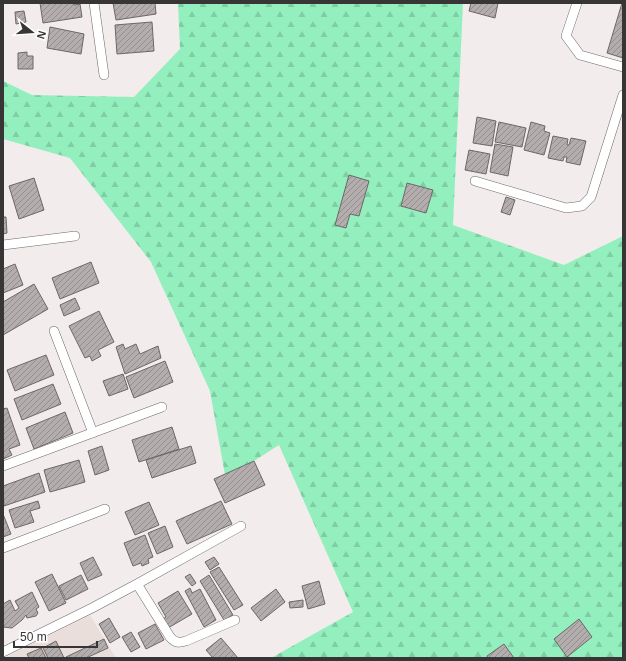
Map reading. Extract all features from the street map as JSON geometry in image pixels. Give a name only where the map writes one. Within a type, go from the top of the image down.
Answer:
[{"type":"street","points":[[94,3],[104,74]]},
{"type":"street","points":[[577,3],[566,36],[580,55],[623,66]]},
{"type":"street","points":[[475,181],[566,208],[582,206],[591,197],[623,95]]},
{"type":"street","points":[[3,245],[75,236]]},
{"type":"street","points":[[54,331],[93,433]]},
{"type":"street","points":[[3,466],[162,407]]},
{"type":"street","points":[[3,548],[105,509]]},
{"type":"street","points":[[3,652],[92,608],[241,526]]},
{"type":"street","points":[[137,584],[170,637],[179,643],[235,620]]},
{"type":"shaded area","points":[[90,615],[116,658],[4,658]]},
{"type":"green space","points":[[178,3],[463,3],[453,225],[564,265],[623,236],[623,658],[271,658],[353,612],[279,445],[254,461],[225,475],[210,391],[151,262],[70,158],[3,139],[3,81],[32,95],[134,97],[180,49]]},
{"type":"building","points":[[40,3],[80,4],[82,17],[43,23]]},
{"type":"building","points":[[113,3],[155,3],[156,14],[116,20]]},
{"type":"building","points":[[471,3],[498,3],[495,18],[469,11]]},
{"type":"building","points":[[623,3],[623,58],[607,53]]},
{"type":"building","points":[[24,11],[26,22],[16,24],[15,12]]},
{"type":"building","points":[[152,22],[154,51],[117,54],[115,25]]},
{"type":"building","points":[[50,27],[84,34],[81,54],[47,48]]},
{"type":"building","points":[[27,52],[27,56],[33,56],[33,69],[18,69],[18,53]]},
{"type":"building","points":[[477,117],[496,121],[492,146],[473,143]]},
{"type":"building","points":[[499,122],[526,128],[522,147],[495,142]]},
{"type":"building","points":[[531,122],[545,126],[544,131],[550,133],[544,155],[524,150]]},
{"type":"building","points":[[553,136],[568,139],[567,145],[569,145],[571,138],[586,141],[580,165],[566,162],[567,157],[564,157],[563,161],[548,158]]},
{"type":"building","points":[[495,144],[513,147],[508,176],[490,172]]},
{"type":"building","points":[[469,150],[490,154],[486,174],[465,170]]},
{"type":"building","points":[[349,175],[369,181],[359,216],[350,214],[346,228],[335,225]]},
{"type":"building","points":[[34,178],[44,210],[19,219],[9,186]]},
{"type":"building","points":[[407,183],[433,190],[426,213],[401,206]]},
{"type":"building","points":[[506,197],[515,200],[510,215],[501,212]]},
{"type":"building","points":[[3,217],[6,217],[7,233],[3,234]]},
{"type":"building","points":[[91,262],[99,283],[60,299],[52,278]]},
{"type":"building","points":[[15,264],[23,285],[3,293],[3,269]]},
{"type":"building","points":[[34,284],[48,309],[3,335],[3,302]]},
{"type":"building","points":[[75,298],[80,309],[64,316],[60,305]]},
{"type":"building","points":[[99,311],[114,342],[98,350],[101,356],[92,361],[90,356],[85,358],[69,326]]},
{"type":"building","points":[[123,344],[125,349],[136,344],[140,354],[158,346],[161,358],[125,374],[116,347]]},
{"type":"building","points":[[46,355],[54,375],[15,391],[7,370]]},
{"type":"building","points":[[165,361],[173,382],[134,398],[126,377]]},
{"type":"building","points":[[123,374],[128,389],[109,396],[103,381]]},
{"type":"building","points":[[53,384],[61,404],[22,420],[14,399]]},
{"type":"building","points":[[7,408],[20,445],[9,449],[12,455],[3,459],[3,409]]},
{"type":"building","points":[[65,412],[73,433],[34,449],[26,428]]},
{"type":"building","points":[[172,427],[179,449],[139,462],[132,440]]},
{"type":"building","points":[[102,446],[109,470],[95,475],[88,451]]},
{"type":"building","points":[[191,446],[196,463],[152,478],[146,460]]},
{"type":"building","points":[[79,460],[85,482],[50,492],[44,470]]},
{"type":"building","points":[[254,461],[265,485],[225,503],[214,479]]},
{"type":"building","points":[[39,473],[45,492],[4,506],[3,486]]},
{"type":"building","points":[[38,501],[40,508],[30,511],[34,522],[15,528],[9,510]]},
{"type":"building","points":[[221,501],[232,524],[187,544],[176,521]]},
{"type":"building","points":[[149,502],[159,525],[135,535],[125,512]]},
{"type":"building","points":[[3,514],[11,534],[3,537]]},
{"type":"building","points":[[165,526],[173,547],[157,554],[148,533]]},
{"type":"building","points":[[145,535],[153,557],[148,559],[149,563],[142,566],[141,563],[133,566],[124,543]]},
{"type":"building","points":[[93,557],[102,575],[88,581],[80,563]]},
{"type":"building","points":[[214,557],[219,564],[210,570],[205,562]]},
{"type":"building","points":[[219,567],[243,605],[234,610],[210,572]]},
{"type":"building","points":[[52,574],[66,603],[49,611],[35,582]]},
{"type":"building","points":[[190,574],[196,583],[192,586],[185,577]]},
{"type":"building","points":[[81,575],[88,589],[66,600],[59,586]]},
{"type":"building","points":[[209,575],[233,615],[224,620],[200,581]]},
{"type":"building","points":[[319,581],[325,604],[308,609],[302,586]]},
{"type":"building","points":[[190,588],[192,593],[200,589],[216,620],[204,627],[185,591]]},
{"type":"building","points":[[276,589],[285,602],[261,621],[251,608]]},
{"type":"building","points":[[178,591],[192,614],[168,628],[163,619],[166,617],[158,603]]},
{"type":"building","points":[[32,592],[39,607],[36,609],[38,613],[36,616],[27,618],[26,615],[12,628],[3,627],[3,604],[10,600],[15,611],[19,608],[15,601]]},
{"type":"building","points":[[303,600],[303,607],[290,608],[289,602]]},
{"type":"building","points":[[109,618],[120,637],[110,643],[99,624]]},
{"type":"building","points":[[579,619],[592,637],[567,657],[554,639]]},
{"type":"building","points":[[155,624],[164,640],[146,649],[138,633]]},
{"type":"building","points":[[131,632],[140,647],[131,652],[122,637]]},
{"type":"building","points":[[221,638],[238,658],[213,658],[206,650]]},
{"type":"building","points":[[104,639],[108,648],[86,658],[66,657]]},
{"type":"building","points":[[56,641],[64,658],[48,658],[43,648]]},
{"type":"building","points":[[504,644],[514,658],[488,658],[487,656]]},
{"type":"building","points":[[41,648],[46,658],[29,658],[27,654]]}]
